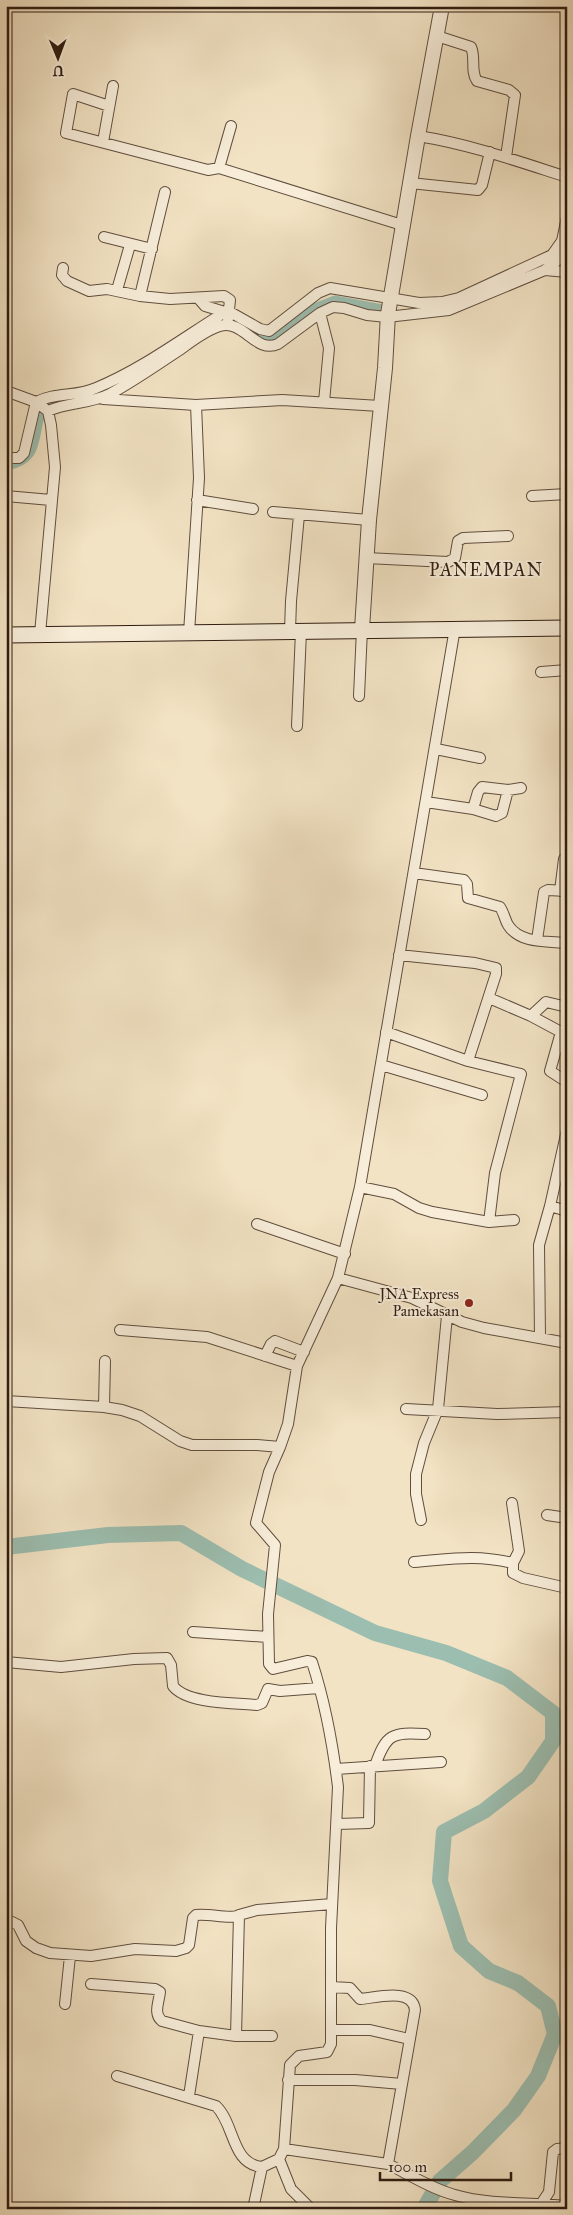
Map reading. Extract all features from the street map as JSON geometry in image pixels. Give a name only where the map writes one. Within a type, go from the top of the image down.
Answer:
[{"type":"main road","points":[[6,635],[189,634],[362,629],[567,628]]},
{"type":"street","points":[[359,696],[366,558],[385,368],[389,308],[402,225],[442,6]]},
{"type":"street","points":[[437,36],[471,47],[473,53],[473,75],[476,81],[509,90],[515,95],[506,157]]},
{"type":"street","points":[[103,142],[113,86]]},
{"type":"street","points":[[109,106],[73,94],[66,133],[208,170],[219,168],[402,225]]},
{"type":"street","points":[[219,168],[231,126]]},
{"type":"street","points":[[418,136],[451,141],[567,177]]},
{"type":"street","points":[[410,183],[478,190],[482,185],[490,152]]},
{"type":"street","points":[[140,296],[165,192]]},
{"type":"street","points":[[198,298],[205,306],[228,317],[269,331],[318,294],[330,288],[389,308],[449,310],[552,256],[562,241],[567,217]]},
{"type":"street","points":[[104,237],[152,249]]},
{"type":"street","points":[[117,290],[130,244]]},
{"type":"street","points":[[228,317],[262,345],[272,346],[278,344],[328,308],[338,307],[367,315],[389,308],[442,302],[496,287],[545,270],[567,253]]},
{"type":"street","points":[[62,268],[64,279],[89,291],[117,290],[140,296],[227,297],[231,304],[228,317],[216,327],[125,386],[99,399]]},
{"type":"street","points":[[545,270],[567,272]]},
{"type":"street","points":[[320,313],[329,348],[324,402]]},
{"type":"street","points":[[6,458],[20,458],[24,453],[42,407],[50,396],[78,393],[98,388],[228,317]]},
{"type":"street","points":[[6,390],[42,407],[99,399],[196,405],[282,400],[380,406]]},
{"type":"street","points":[[189,634],[199,478],[196,405]]},
{"type":"street","points":[[40,634],[54,457],[42,407]]},
{"type":"street","points":[[532,496],[567,494]]},
{"type":"street","points":[[6,496],[51,500]]},
{"type":"street","points":[[197,500],[253,510]]},
{"type":"street","points":[[273,512],[369,520]]},
{"type":"street","points":[[297,726],[295,631],[291,601],[299,515]]},
{"type":"street","points":[[366,558],[448,562],[455,558],[458,541],[463,538],[508,536]]},
{"type":"street","points":[[117,2076],[210,2103],[220,2110],[244,2160],[255,2166],[262,2167],[279,2160],[284,2149],[290,2065],[296,2058],[327,2052],[330,2049],[332,1904],[337,1824],[336,1769],[319,1688],[310,1661],[275,1668],[270,1667],[268,1637],[269,1602],[274,1543],[259,1528],[256,1521],[269,1472],[288,1424],[298,1366],[338,1278],[360,1187],[436,749],[455,628]]},
{"type":"street","points":[[541,672],[567,670]]},
{"type":"street","points":[[436,749],[480,758]]},
{"type":"street","points":[[473,809],[478,792],[482,787],[508,790],[521,788]]},
{"type":"street","points":[[426,802],[473,809],[498,816],[502,813],[508,790]]},
{"type":"street","points":[[537,940],[544,892],[548,890],[564,891],[564,859],[567,855]]},
{"type":"street","points":[[414,874],[464,880],[467,884],[468,898],[499,906],[509,926],[517,935],[524,938],[567,943]]},
{"type":"street","points":[[399,954],[495,966],[497,971],[468,1061]]},
{"type":"street","points":[[489,998],[562,1032],[550,1071],[567,1082]]},
{"type":"street","points":[[531,1016],[546,1002],[567,1007]]},
{"type":"street","points":[[386,1032],[468,1061],[519,1072],[522,1075],[495,1173],[489,1222]]},
{"type":"street","points":[[381,1065],[482,1095]]},
{"type":"street","points":[[540,1337],[539,1244],[550,1206],[567,1130]]},
{"type":"street","points":[[360,1187],[394,1194],[424,1210],[489,1222],[514,1220]]},
{"type":"street","points":[[550,1206],[567,1211]]},
{"type":"street","points":[[257,1224],[345,1254]]},
{"type":"street","points":[[338,1278],[412,1298],[447,1316],[484,1328],[567,1343]]},
{"type":"street","points":[[421,1520],[416,1494],[416,1474],[424,1443],[438,1409],[447,1316]]},
{"type":"street","points":[[120,1330],[207,1337],[298,1366]]},
{"type":"street","points":[[266,1356],[271,1344],[275,1342],[304,1352]]},
{"type":"street","points":[[104,1407],[106,1361]]},
{"type":"street","points":[[6,1401],[104,1407],[122,1410],[140,1416],[187,1444],[257,1445],[280,1448]]},
{"type":"street","points":[[406,1409],[438,1409],[497,1414],[567,1412]]},
{"type":"street","points":[[512,1503],[519,1551],[512,1570],[517,1576],[567,1587]]},
{"type":"street","points":[[547,1515],[567,1518]]},
{"type":"street","points":[[414,1562],[468,1556],[513,1563]]},
{"type":"street","points":[[193,1632],[268,1637]]},
{"type":"street","points":[[6,1662],[60,1667],[134,1659],[164,1658],[170,1662],[172,1682],[177,1690],[200,1700],[260,1705],[268,1689],[280,1691],[319,1688]]},
{"type":"street","points":[[337,1824],[369,1823],[372,1766],[382,1746],[391,1737],[404,1734],[425,1734]]},
{"type":"street","points":[[336,1769],[442,1762]]},
{"type":"street","points":[[6,1919],[18,1924],[24,1938],[36,1948],[50,1953],[70,1956],[91,1956],[135,1949],[181,1950],[189,1945],[193,1918],[196,1915],[211,1914],[233,1918],[257,1910],[332,1904]]},
{"type":"street","points":[[236,2036],[240,1915]]},
{"type":"street","points":[[65,2004],[70,1956]]},
{"type":"street","points":[[91,1984],[155,1989],[160,1993],[157,2012],[159,2019],[167,2024],[236,2036],[272,2036]]},
{"type":"street","points":[[330,1987],[350,1988],[360,1999],[400,1996],[408,1998],[413,2003],[414,2010],[388,2164]]},
{"type":"street","points":[[331,2030],[370,2030],[408,2039]]},
{"type":"street","points":[[188,2096],[199,2031]]},
{"type":"street","points":[[288,2080],[364,2080],[402,2084]]},
{"type":"street","points":[[541,2204],[549,2192],[553,2152],[560,2148],[567,2148]]},
{"type":"street","points":[[284,2149],[388,2164],[437,2189],[476,2199],[567,2206]]},
{"type":"street","points":[[279,2160],[291,2189],[311,2209]]},
{"type":"street","points":[[253,2209],[262,2167]]},
{"type":"waterway","points":[[221,319],[227,318],[237,321],[263,337],[277,337],[312,309],[335,300],[393,311]]},
{"type":"waterway","points":[[80,397],[96,394],[114,384]]},
{"type":"waterway","points":[[6,466],[19,463],[27,457],[35,441],[42,412],[47,403],[67,399]]},
{"type":"waterway","points":[[6,1547],[108,1535],[181,1533],[242,1569],[375,1633],[446,1653],[507,1678],[553,1713],[553,1741],[528,1777],[484,1811],[444,1832],[440,1881],[461,1946],[489,1971],[518,1983],[548,2006],[555,2034],[538,2076],[514,2110],[473,2152],[440,2181],[424,2209]]},
{"type":"place","name":"JNA Express Pamekasan","points":[[469,1303]]},
{"type":"district","name":"PANEMPAN","points":[[486,570]]}]
